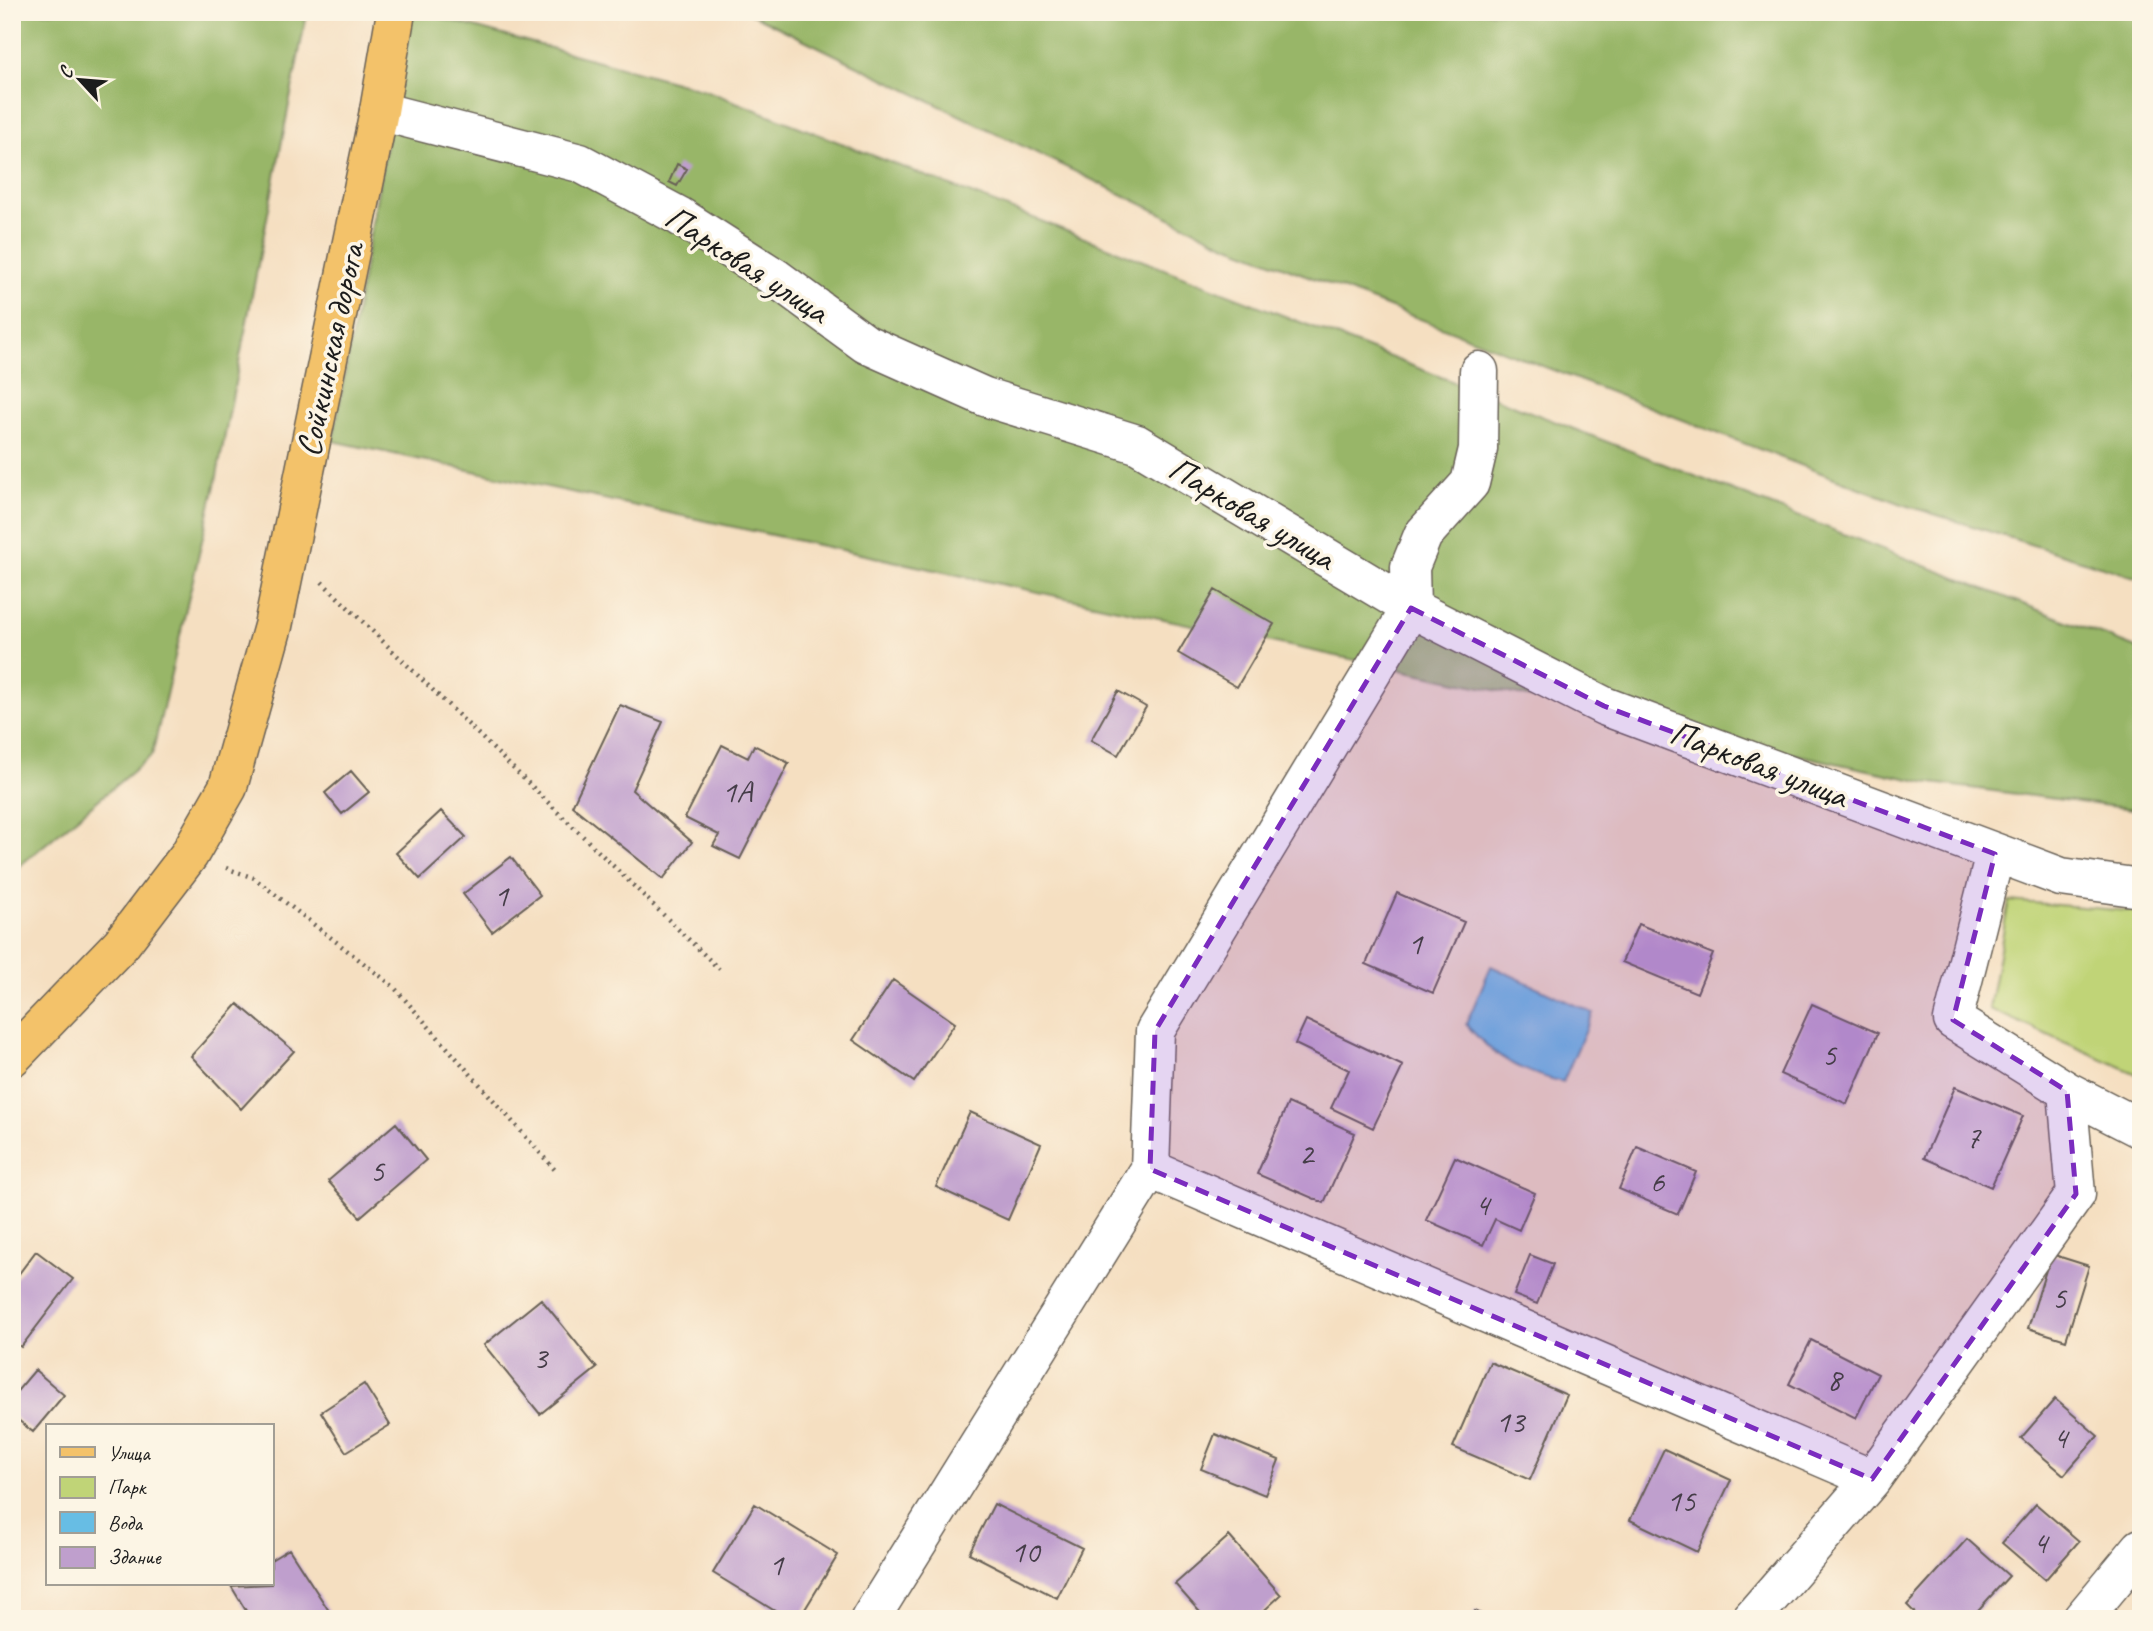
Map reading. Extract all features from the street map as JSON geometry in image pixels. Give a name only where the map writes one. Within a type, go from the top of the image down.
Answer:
[{"type":"main road","name":"Сойкинская дорога","points":[[12,1057],[121,944],[189,855],[228,787],[258,687],[289,550],[379,110],[396,12]]},
{"type":"street","name":"Парковая улица","points":[[379,110],[580,163],[679,216],[776,278],[866,344],[985,397],[1137,444],[1411,608],[1604,706],[2061,877],[2141,888]]},
{"type":"street","points":[[870,1619],[1150,1169],[1155,1031],[1411,608],[1410,567],[1423,535],[1470,483],[1478,449],[1479,371]]},
{"type":"street","points":[[1995,854],[1953,1020],[2067,1091],[2141,1129]]},
{"type":"street","points":[[1751,1619],[1872,1479],[2076,1194],[2067,1091]]},
{"type":"street","points":[[1150,1169],[1872,1479]]},
{"type":"street","points":[[2082,1619],[2141,1548]]},
{"type":"path","points":[[289,550],[719,970]]},
{"type":"path","points":[[189,855],[254,878],[393,986],[555,1170]]},
{"type":"highlighted area","points":[[1411,608],[1604,706],[1995,854],[1953,1020],[2067,1091],[2076,1194],[1872,1479],[1150,1169],[1155,1031]]},
{"type":"green space","points":[[12,12],[307,12],[216,481],[152,755],[12,872]]},
{"type":"green space","points":[[410,12],[419,12],[705,90],[2141,650],[2141,810],[1924,782],[333,441]]},
{"type":"green space","points":[[747,12],[2141,12],[2141,579],[1902,504],[1222,243]]},
{"type":"green space","points":[[2009,901],[2141,912],[2141,1076],[1989,1009]]},
{"type":"water","points":[[1491,966],[1593,1013],[1563,1082],[1509,1062],[1487,1046],[1466,1024]]},
{"type":"building","points":[[677,164],[687,169],[677,186],[669,182]]},
{"type":"building","points":[[1215,590],[1274,624],[1237,687],[1178,653]]},
{"type":"building","points":[[1118,691],[1146,707],[1118,755],[1091,740]]},
{"type":"building","points":[[620,705],[663,722],[632,790],[692,842],[663,879],[572,806]]},
{"type":"building","points":[[722,745],[748,758],[754,745],[789,763],[740,859],[713,846],[719,835],[685,818]]},
{"type":"building","points":[[351,771],[369,792],[342,814],[325,793]]},
{"type":"building","points":[[441,811],[466,837],[420,879],[396,853]]},
{"type":"building","points":[[511,857],[540,895],[492,932],[463,894]]},
{"type":"building","points":[[1397,893],[1464,922],[1433,993],[1366,964]]},
{"type":"building","points":[[1638,924],[1713,954],[1697,993],[1622,962]]},
{"type":"building","points":[[893,980],[955,1023],[914,1082],[853,1040]]},
{"type":"building","points":[[238,1004],[294,1051],[241,1109],[191,1056]]},
{"type":"building","points":[[1812,1004],[1878,1033],[1847,1104],[1780,1074]]},
{"type":"building","points":[[1306,1020],[1403,1066],[1373,1128],[1331,1108],[1349,1070],[1295,1044]]},
{"type":"building","points":[[1955,1087],[2023,1116],[1991,1187],[1924,1158]]},
{"type":"building","points":[[1288,1103],[1355,1133],[1324,1203],[1257,1174]]},
{"type":"building","points":[[970,1112],[1041,1144],[1008,1220],[936,1187]]},
{"type":"building","points":[[396,1123],[426,1160],[360,1217],[328,1181]]},
{"type":"building","points":[[1637,1147],[1696,1172],[1678,1214],[1619,1189]]},
{"type":"building","points":[[1455,1157],[1535,1193],[1519,1230],[1495,1219],[1483,1245],[1426,1220]]},
{"type":"building","points":[[36,1251],[73,1279],[21,1347],[12,1340],[12,1283]]},
{"type":"building","points":[[2051,1254],[2089,1266],[2066,1340],[2028,1328]]},
{"type":"building","points":[[1530,1255],[1553,1264],[1537,1304],[1514,1295]]},
{"type":"building","points":[[541,1299],[597,1368],[540,1414],[484,1345]]},
{"type":"building","points":[[1811,1340],[1878,1374],[1856,1418],[1789,1384]]},
{"type":"building","points":[[1490,1362],[1567,1395],[1530,1480],[1453,1447]]},
{"type":"building","points":[[35,1370],[64,1395],[33,1432],[12,1415],[12,1397]]},
{"type":"building","points":[[364,1384],[390,1425],[346,1452],[321,1412]]},
{"type":"building","points":[[2055,1399],[2098,1436],[2064,1475],[2021,1438]]},
{"type":"building","points":[[1215,1434],[1279,1460],[1265,1495],[1201,1469]]},
{"type":"building","points":[[1664,1449],[1731,1480],[1697,1552],[1630,1520]]},
{"type":"building","points":[[755,1504],[838,1555],[799,1619],[788,1619],[713,1573]]},
{"type":"building","points":[[994,1504],[1082,1548],[1057,1598],[969,1553]]},
{"type":"building","points":[[2036,1504],[2079,1541],[2045,1580],[2002,1543]]},
{"type":"building","points":[[1229,1536],[1281,1595],[1255,1619],[1206,1619],[1175,1584]]},
{"type":"building","points":[[1967,1539],[2009,1576],[1970,1619],[1921,1619],[1907,1605]]},
{"type":"building","points":[[289,1549],[329,1611],[317,1619],[251,1619],[231,1586],[273,1586],[273,1559]]},
{"type":"building","points":[[1475,1611],[1491,1619],[1471,1619]]}]
